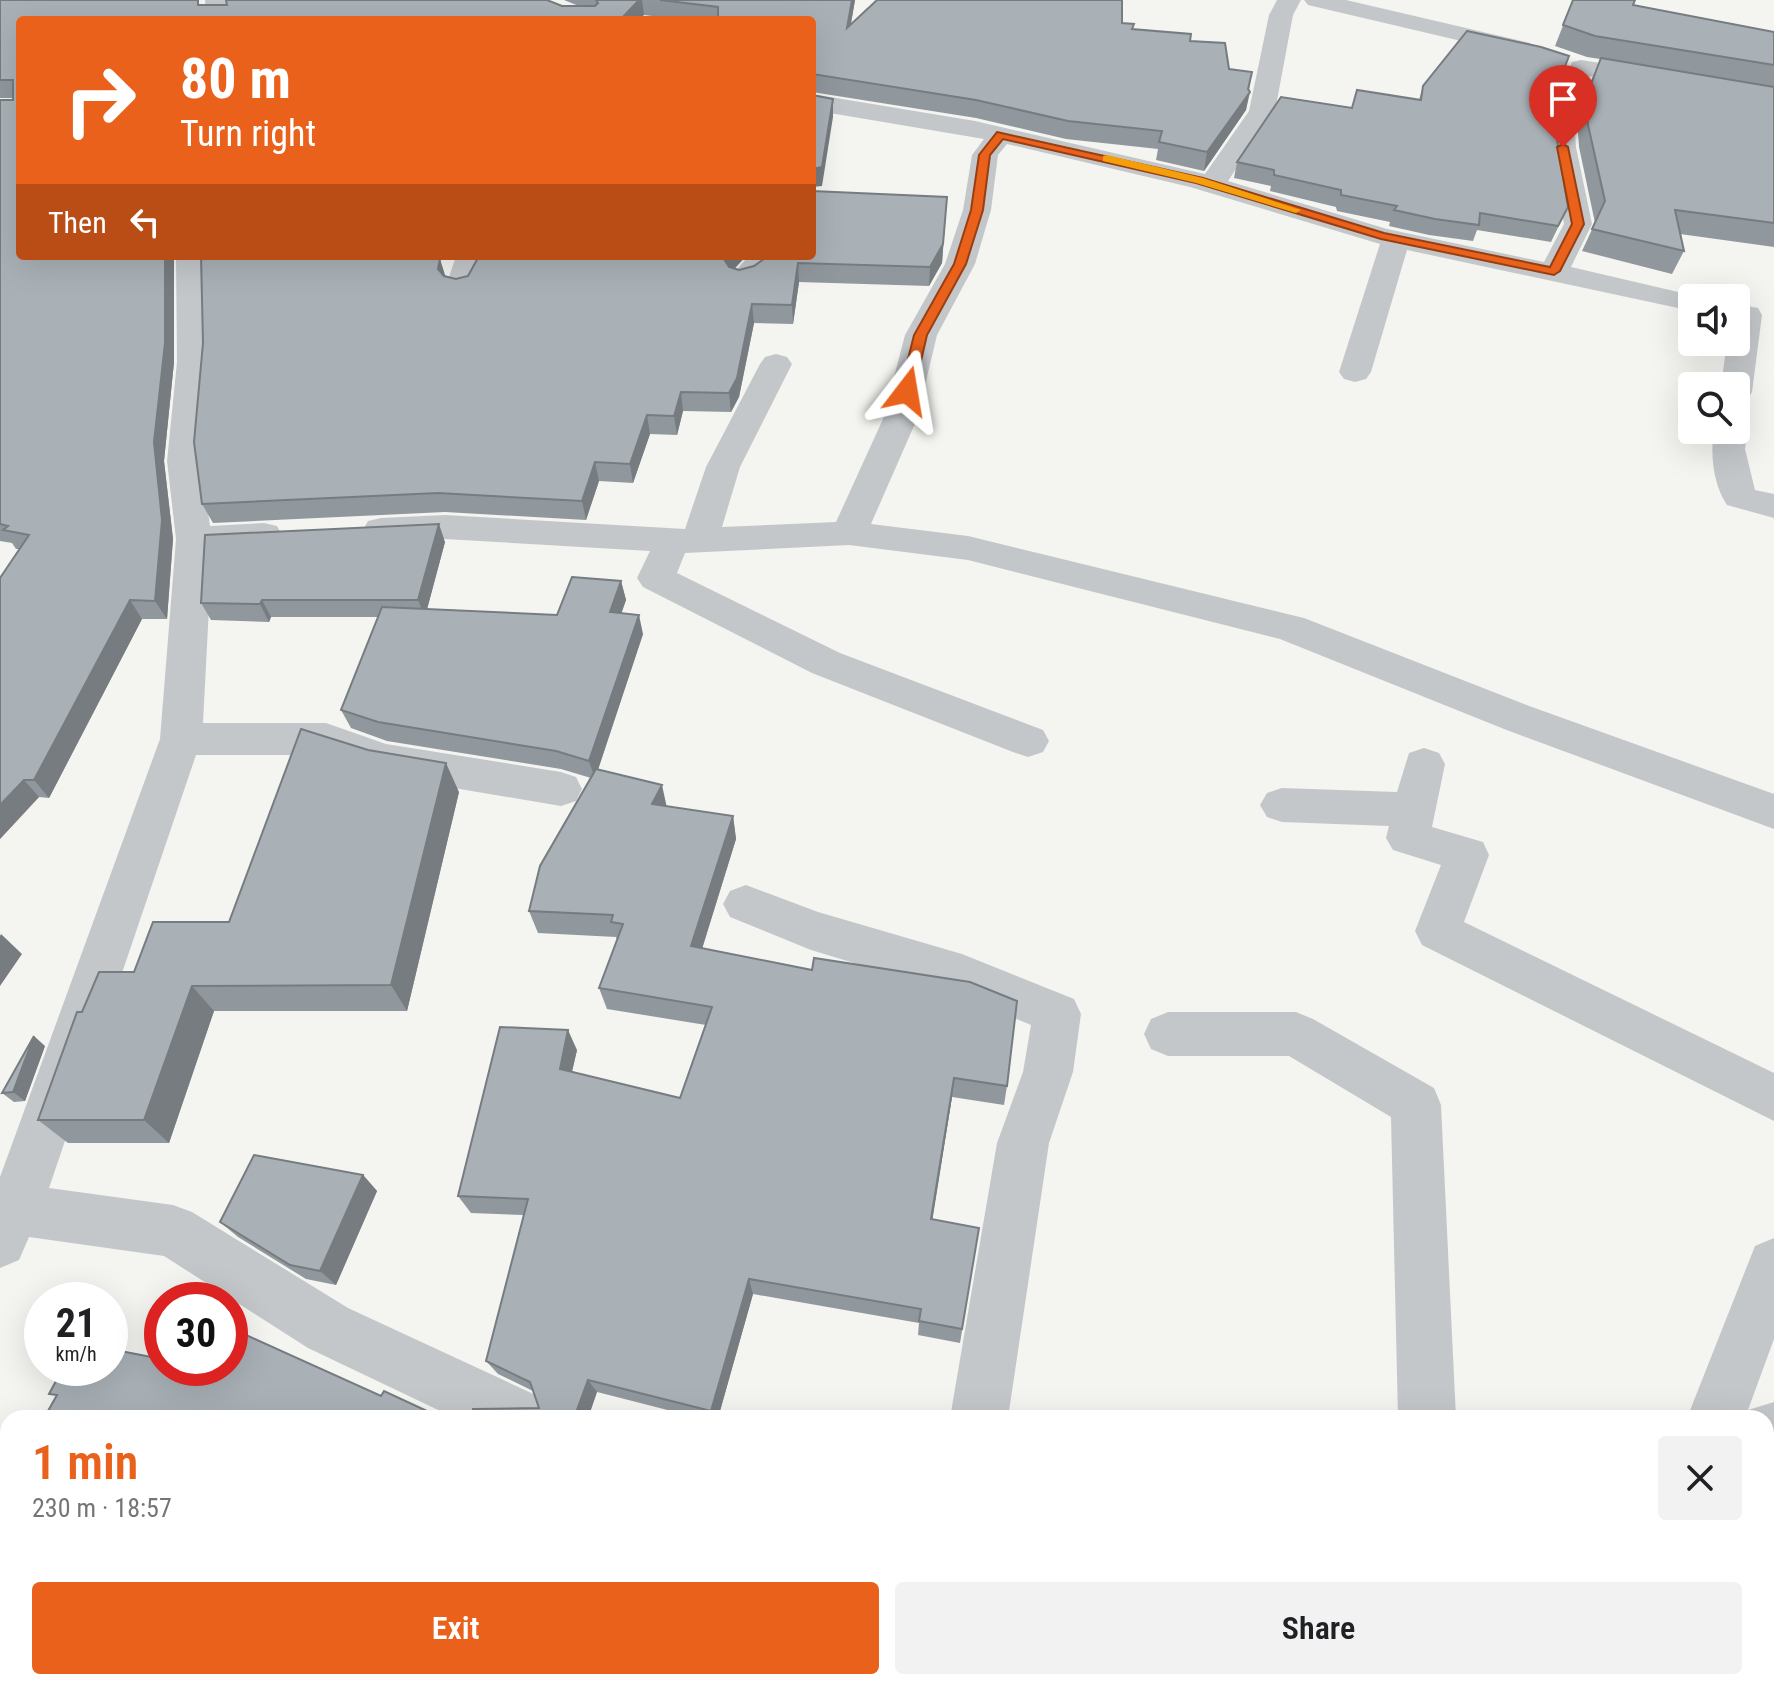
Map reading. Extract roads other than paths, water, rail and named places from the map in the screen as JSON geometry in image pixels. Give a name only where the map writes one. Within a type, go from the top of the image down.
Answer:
[{"type":"street","points":[[1212,184],[1262,111],[1281,15],[1289,0]]},
{"type":"street","points":[[1316,0],[1560,59],[1774,99]]},
{"type":"street","points":[[1554,271],[1578,224],[1563,147],[1560,59]]},
{"type":"street","points":[[816,103],[1000,135],[1212,184],[1396,239],[1678,299]]},
{"type":"street","points":[[849,533],[900,419],[921,335],[960,264],[963,204],[985,155],[1000,135]]},
{"type":"street","points":[[1355,372],[1396,239]]},
{"type":"street","points":[[191,260],[193,362],[184,461],[194,539],[181,739],[8,1225],[173,1231],[328,1328],[502,1410]]},
{"type":"street","points":[[461,286],[470,260]]},
{"type":"street","points":[[744,278],[762,260]]},
{"type":"street","points":[[1740,372],[1752,316]]},
{"type":"street","points":[[776,364],[686,540],[656,578],[826,663],[1028,741]]},
{"type":"street","points":[[1729,444],[1739,497],[1774,506]]},
{"type":"street","points":[[351,531],[445,527],[686,540],[849,533],[968,548],[1290,628],[1518,718],[1774,812]]},
{"type":"street","points":[[194,539],[304,534]]},
{"type":"street","points":[[181,739],[326,739],[383,760],[561,789]]},
{"type":"street","points":[[1424,764],[1408,838],[1467,855],[1438,931],[1774,1098]]},
{"type":"street","points":[[1282,805],[1414,810]]},
{"type":"street","points":[[746,904],[811,930],[962,975],[1057,1014],[1048,1072],[1023,1143],[980,1410]]},
{"type":"street","points":[[1168,1034],[1296,1034],[1416,1105],[1427,1410]]},
{"type":"street","points":[[1719,1410],[1774,1265]]}]
